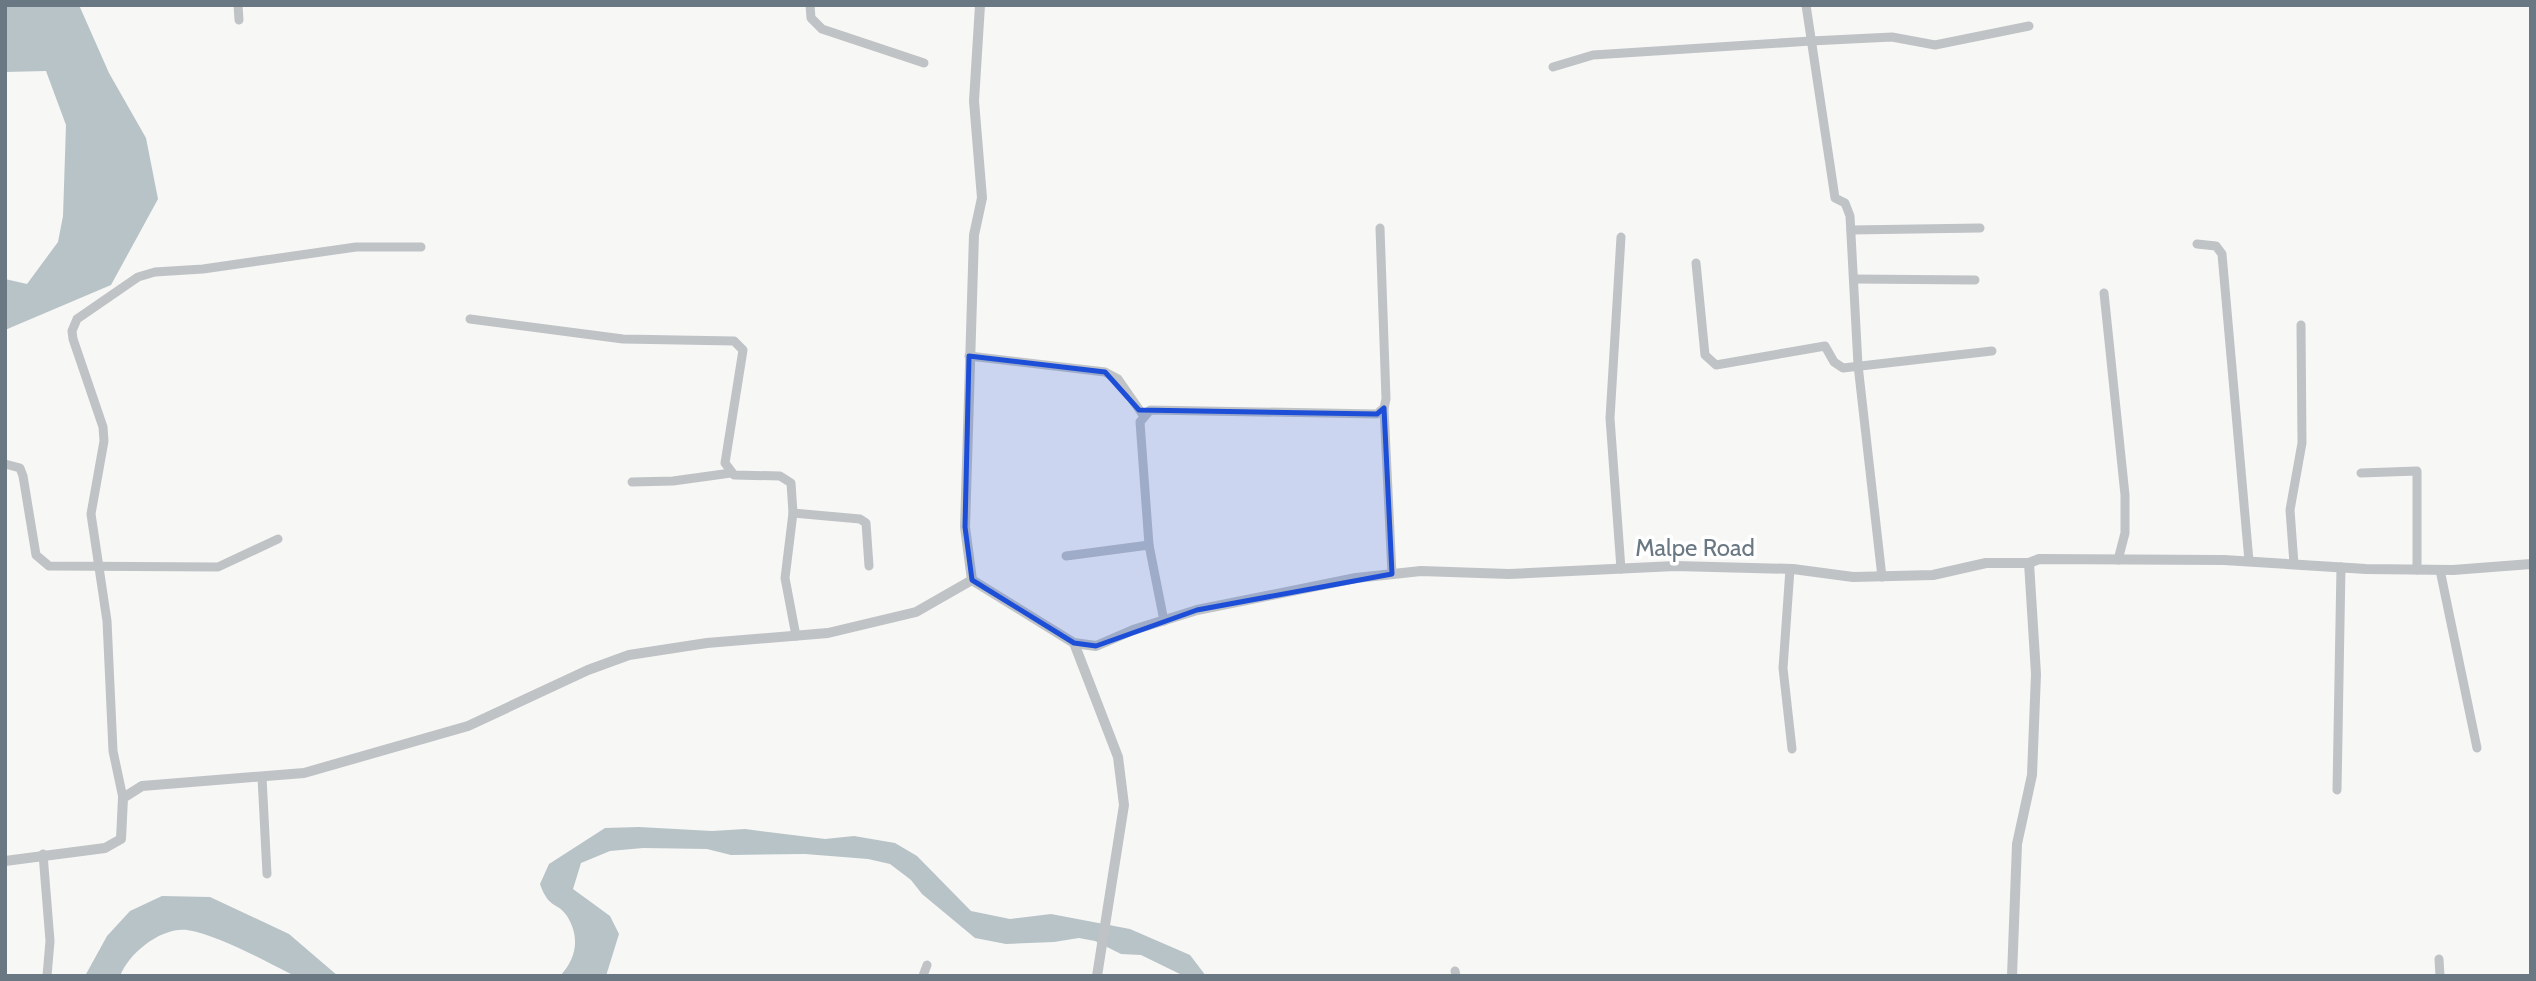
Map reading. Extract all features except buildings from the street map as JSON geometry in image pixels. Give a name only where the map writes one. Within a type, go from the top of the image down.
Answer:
[{"type":"street","points":[[237,5],[239,20]]},
{"type":"street","points":[[810,5],[811,18],[822,29],[924,63]]},
{"type":"street","points":[[972,580],[965,527],[974,235],[982,198],[974,101],[979,5]]},
{"type":"street","points":[[1806,5],[1835,198],[1845,203],[1851,230],[1858,365],[1882,577]]},
{"type":"street","points":[[1553,67],[1593,55],[1811,41],[1898,37],[1935,45],[2029,26]]},
{"type":"street","points":[[1380,228],[1386,399],[1384,408],[1392,574]]},
{"type":"street","points":[[1851,230],[1980,228]]},
{"type":"street","points":[[1620,237],[1610,418],[1621,569]]},
{"type":"street","points":[[2197,244],[2216,246],[2223,260],[2249,561]]},
{"type":"street","points":[[5,861],[105,848],[121,839],[124,798],[113,751],[107,621],[91,500],[104,441],[103,427],[73,339],[72,331],[77,319],[138,277],[155,272],[203,269],[356,247],[421,247]]},
{"type":"street","points":[[1696,263],[1705,355],[1716,365],[1825,346],[1839,366],[1992,351]]},
{"type":"street","points":[[1854,279],[1975,280]]},
{"type":"street","points":[[2104,293],[2125,495],[2124,533],[2119,560]]},
{"type":"street","points":[[470,318],[623,339],[734,341],[743,350],[725,463],[730,473]]},
{"type":"street","points":[[2294,564],[2290,510],[2302,443],[2301,325]]},
{"type":"street","points":[[969,356],[1105,372],[1118,379],[1143,415],[1141,435],[1149,544],[1164,621]]},
{"type":"street","points":[[1143,415],[1150,410],[1377,414],[1384,408]]},
{"type":"street","points":[[5,464],[20,468],[39,559],[49,566],[218,567],[278,539]]},
{"type":"street","points":[[2361,472],[2417,471],[2417,570]]},
{"type":"street","points":[[632,482],[673,481],[730,473],[787,478],[793,492],[793,513],[785,578],[796,636]]},
{"type":"street","points":[[793,513],[860,519],[866,523],[869,566]]},
{"type":"street","points":[[1066,556],[1149,544]]},
{"type":"street","name":"Malpe Road","points":[[1074,643],[1096,646],[1197,610],[1356,578],[1392,574],[1675,566],[1790,569],[1853,577],[1882,577],[1933,575],[1986,562],[2029,563],[2039,559],[2249,561],[2417,570],[2531,564]]},
{"type":"street","points":[[2012,976],[2017,844],[2032,775],[2036,674],[2029,563]]},
{"type":"street","points":[[2337,790],[2341,567]]},
{"type":"street","points":[[1790,569],[1783,668],[1793,749]]},
{"type":"street","points":[[2440,570],[2477,748]]},
{"type":"street","points":[[124,798],[142,786],[303,773],[420,742],[468,726],[588,670],[629,656],[707,643],[828,633],[916,612],[972,580]]},
{"type":"street","points":[[972,580],[1074,643],[1118,758],[1124,805],[1097,976]]},
{"type":"street","points":[[262,777],[267,874]]},
{"type":"street","points":[[43,854],[50,941],[47,976]]},
{"type":"street","points":[[2439,959],[2440,976]]},
{"type":"street","points":[[923,976],[927,965]]},
{"type":"highlighted area","points":[[969,356],[1105,372],[1139,410],[1377,414],[1384,408],[1392,574],[1197,610],[1096,646],[1074,643],[972,580],[965,527]]},
{"type":"shaded area","points":[[5,5],[79,5],[109,73],[146,138],[158,199],[111,285],[5,330],[5,279],[27,284],[58,242],[63,216],[66,125],[46,71],[5,72]]},
{"type":"shaded area","points":[[605,828],[712,831],[745,829],[825,839],[854,836],[895,843],[917,856],[971,911],[1010,919],[1051,914],[1130,929],[1190,955],[1206,976],[1184,976],[1141,955],[1121,954],[1095,941],[1079,938],[1006,944],[975,938],[890,864],[868,859],[805,854],[731,855],[707,849],[643,848],[610,851],[581,863],[573,889],[610,916],[619,934],[606,976],[560,976],[573,955],[575,939],[567,916],[550,902],[540,884],[549,864]]},
{"type":"shaded area","points":[[162,896],[210,897],[289,934],[338,976],[296,976],[226,942],[187,930],[177,930],[147,943],[124,967],[120,976],[85,976],[107,936],[130,911]]}]
